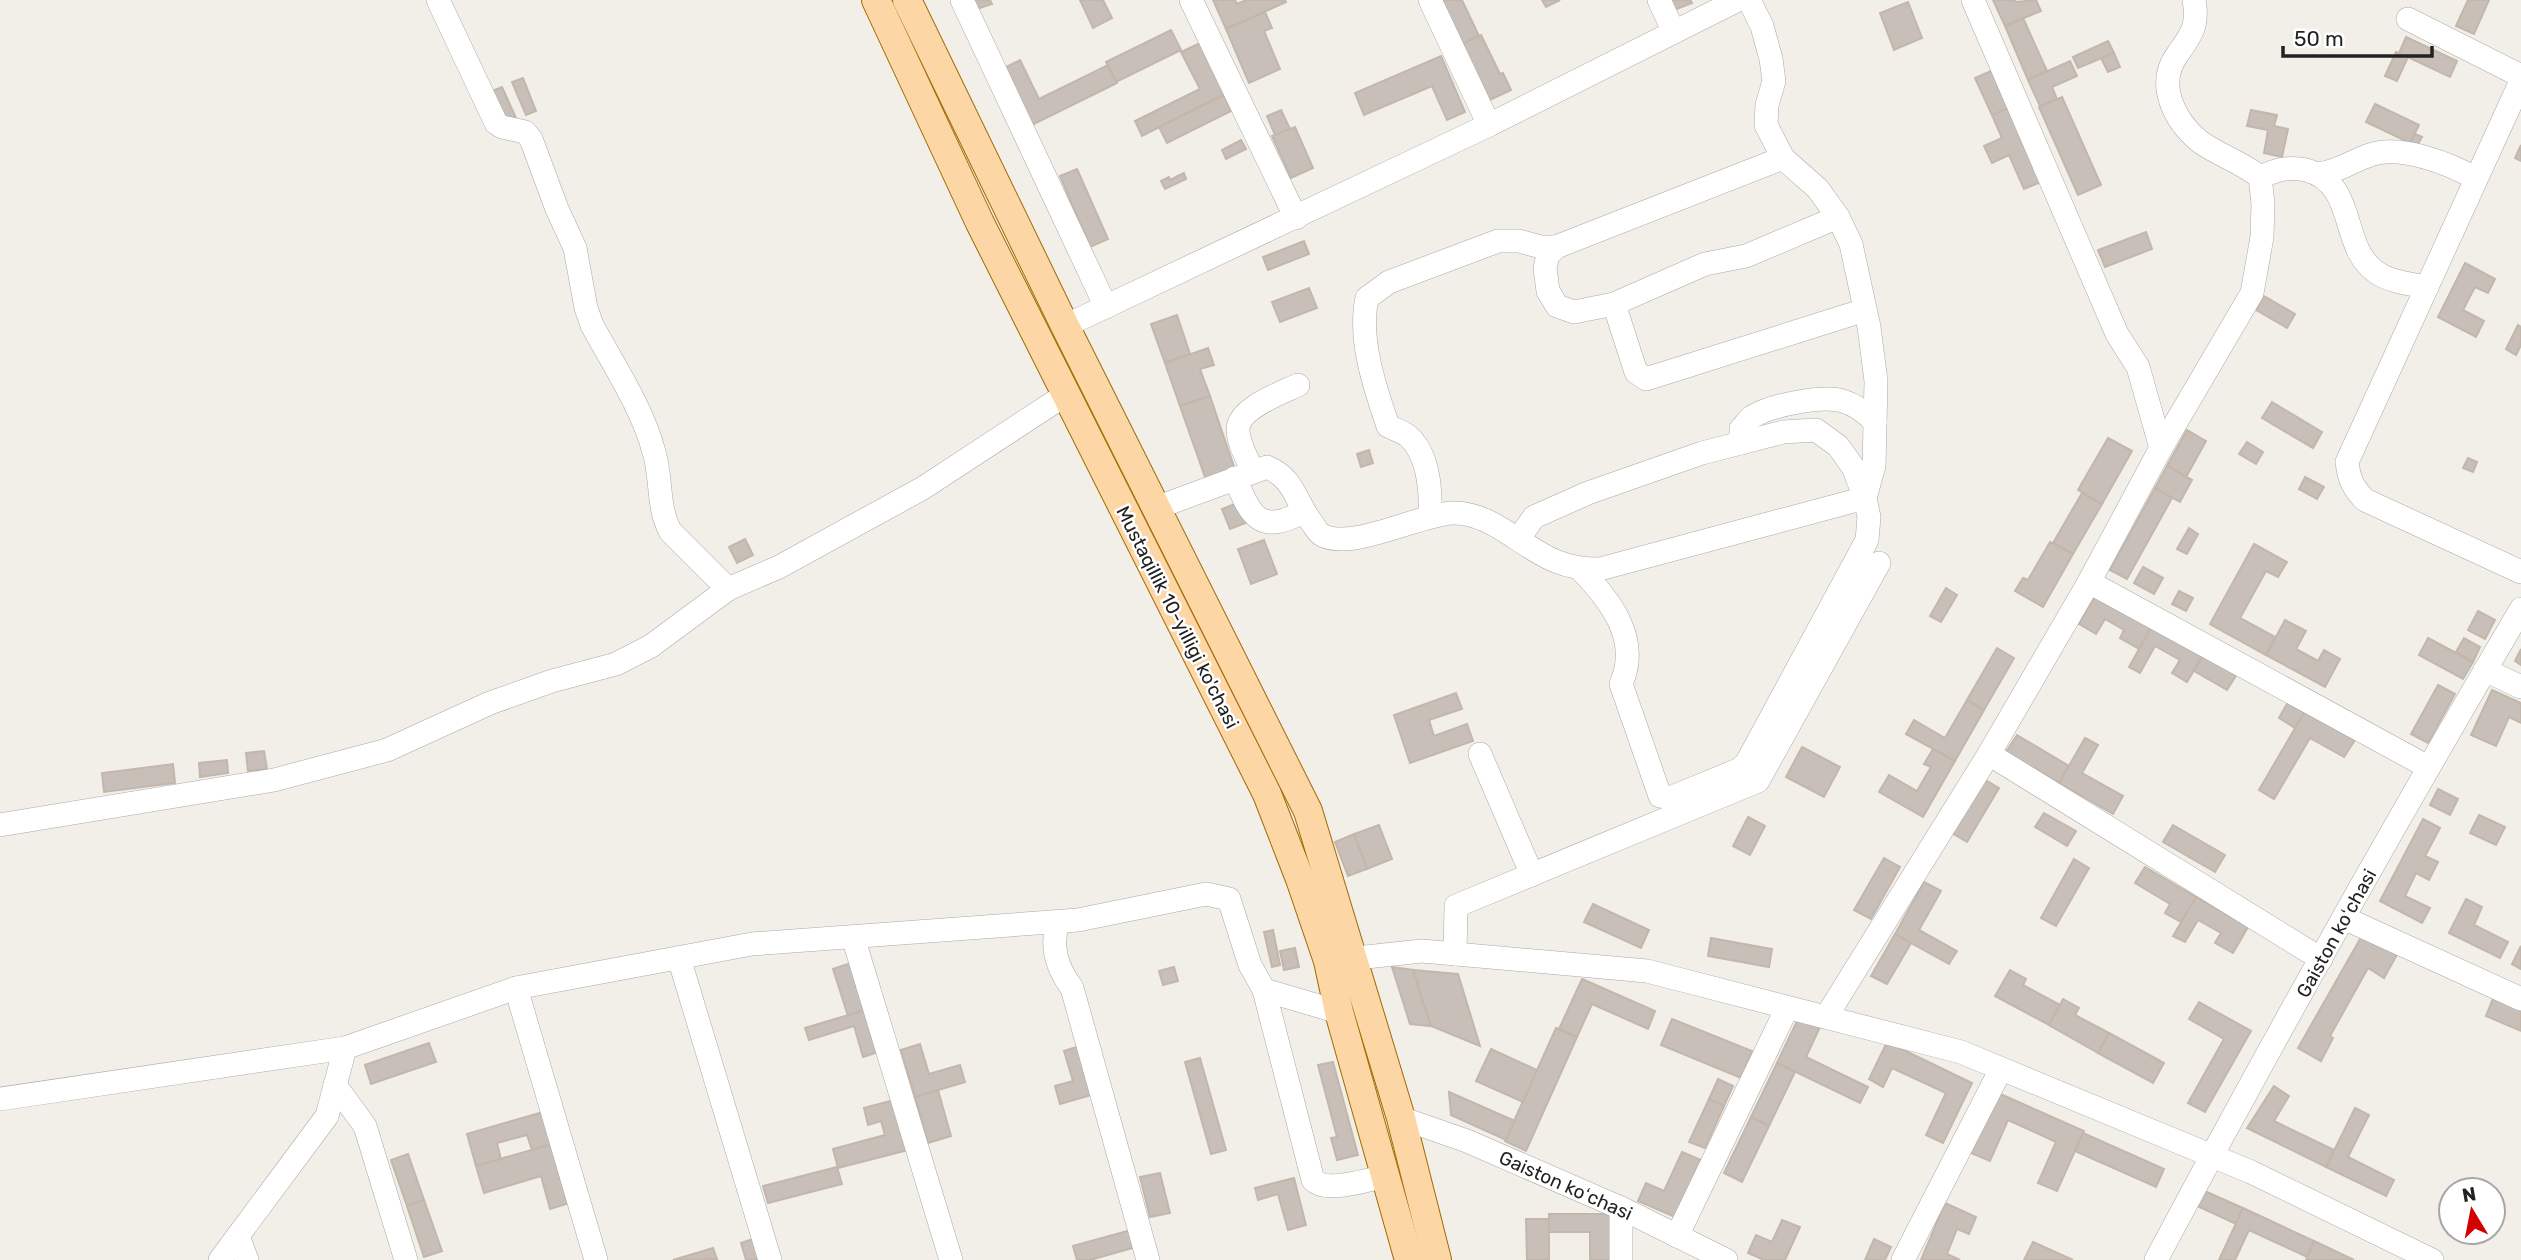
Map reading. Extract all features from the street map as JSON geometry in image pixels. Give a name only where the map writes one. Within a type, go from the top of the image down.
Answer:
[{"type":"main road","name":"Mustaqillik 10-yilligi ko'chasi","points":[[876,0],[980,223],[1267,793],[1300,879],[1340,960],[1401,1118],[1437,1260]]},
{"type":"main road","name":"Mustaqillik 10-yilligi ko'chasi","points":[[907,0],[1065,326],[1308,811],[1340,960],[1339,1012],[1409,1260]]},
{"type":"street","points":[[438,0],[496,123],[502,127],[526,132],[531,139],[556,209],[575,248],[586,308],[592,325],[649,435],[655,455],[664,520],[670,531],[728,589]]},
{"type":"street","points":[[962,0],[1106,307]]},
{"type":"street","points":[[1191,0],[1296,218]]},
{"type":"street","points":[[1430,0],[1489,125]]},
{"type":"street","points":[[1659,0],[1674,32]]},
{"type":"street","points":[[1065,326],[1489,125],[1738,0]]},
{"type":"street","points":[[1749,0],[1762,26],[1774,81],[1767,105],[1766,125],[1783,158],[1818,189],[1838,217],[1851,244],[1876,381],[1874,466],[1865,498]]},
{"type":"street","points":[[1973,0],[2117,334],[2138,367],[2161,448]]},
{"type":"street","points":[[1826,1017],[1989,754],[2161,448],[2252,293],[2262,237],[2260,177],[2197,139],[2177,115],[2168,97],[2167,79],[2175,57],[2190,39],[2195,26],[2194,0]]},
{"type":"street","points":[[2409,19],[2521,76]]},
{"type":"street","points":[[2521,81],[2347,462],[2354,489],[2365,500],[2521,572]]},
{"type":"street","points":[[2260,177],[2277,169],[2296,168],[2318,174],[2331,172],[2372,154],[2385,152],[2406,154],[2454,166],[2476,179]]},
{"type":"street","points":[[1430,516],[1431,489],[1424,461],[1409,437],[1388,426],[1376,392],[1367,345],[1364,311],[1367,298],[1389,282],[1498,241],[1519,241],[1541,247],[1556,247],[1783,158]]},
{"type":"street","points":[[2318,174],[2337,190],[2356,245],[2365,262],[2376,273],[2402,283],[2427,287]]},
{"type":"street","points":[[1556,247],[1548,255],[1545,268],[1548,291],[1557,306],[1574,312],[1614,304],[1705,264],[1745,256],[1838,217]]},
{"type":"street","points":[[1614,304],[1636,372],[1646,379],[1865,310]]},
{"type":"street","points":[[1298,385],[1259,403],[1242,417],[1238,428],[1248,509],[1259,519],[1272,523],[1290,519],[1303,512]]},
{"type":"street","points":[[0,825],[274,780],[387,750],[489,703],[552,681],[616,664],[651,646],[728,589],[779,568],[923,488],[1065,395]]},
{"type":"street","points":[[1741,443],[1741,429],[1751,418],[1777,407],[1811,400],[1841,401],[1864,411],[1875,422]]},
{"type":"street","points":[[1519,538],[1534,517],[1588,493],[1702,453],[1783,432],[1816,430],[1838,446],[1853,467],[1865,498],[1869,517],[1867,540],[1746,764],[1738,770],[1670,798],[1660,796],[1621,684],[1628,667],[1629,651],[1618,615],[1580,569]]},
{"type":"street","points":[[1156,509],[1267,467],[1288,480],[1303,512],[1321,535],[1341,540],[1394,528],[1430,516],[1454,513],[1474,516],[1519,538],[1556,562],[1580,569],[1600,569],[1865,498]]},
{"type":"street","points":[[1455,954],[1456,906],[1758,781],[1879,563]]},
{"type":"street","points":[[2088,582],[2428,767]]},
{"type":"street","name":"Gaiston koʻchasi","points":[[2157,1260],[2428,767],[2521,609]]},
{"type":"street","points":[[2485,670],[2521,687]]},
{"type":"street","points":[[1480,754],[1532,875]]},
{"type":"street","points":[[1989,754],[2321,959]]},
{"type":"street","points":[[0,1099],[345,1048],[516,988],[752,944],[1078,920],[1206,894],[1229,899],[1250,965],[1264,990],[1314,1180],[1319,1186],[1331,1187],[1387,1175]]},
{"type":"street","points":[[2344,918],[2521,999]]},
{"type":"street","points":[[1058,922],[1053,937],[1060,971],[1072,988],[1149,1260]]},
{"type":"street","points":[[853,937],[951,1260]]},
{"type":"street","points":[[1340,960],[1422,951],[1647,971],[1961,1052],[2251,1172],[2432,1260]]},
{"type":"street","points":[[679,958],[770,1260]]},
{"type":"street","points":[[516,988],[596,1260]]},
{"type":"street","points":[[1264,990],[1339,1012]]},
{"type":"street","points":[[1677,1236],[1787,1007]]},
{"type":"street","points":[[220,1260],[327,1116],[345,1048]]},
{"type":"street","points":[[1903,1260],[2001,1069]]},
{"type":"street","points":[[335,1085],[365,1126],[406,1260]]},
{"type":"street","name":"Gaiston koʻchasi","points":[[1401,1118],[1467,1141],[1621,1208],[1726,1260]]},
{"type":"street","points":[[1621,1208],[1621,1260]]},
{"type":"street","points":[[238,1236],[247,1260]]},
{"type":"building","points":[[971,0],[990,0],[992,4],[974,10]]},
{"type":"building","points":[[1080,0],[1103,0],[1112,18],[1093,28]]},
{"type":"building","points":[[1213,0],[1235,0],[1237,4],[1246,0],[1286,2],[1226,29]]},
{"type":"building","points":[[1441,0],[1462,0],[1479,36],[1462,44]]},
{"type":"building","points":[[1542,0],[1560,0],[1546,7]]},
{"type":"building","points":[[1670,0],[1690,0],[1692,3],[1674,10]]},
{"type":"building","points":[[1993,0],[2036,0],[2041,11],[2005,26]]},
{"type":"building","points":[[2468,0],[2489,0],[2474,34],[2456,26]]},
{"type":"building","points":[[1908,2],[1922,38],[1894,50],[1880,13]]},
{"type":"building","points":[[1265,12],[1272,28],[1264,31],[1280,69],[1249,83],[1226,29]]},
{"type":"building","points":[[2023,18],[2047,71],[2028,80],[2005,26]]},
{"type":"building","points":[[1171,30],[1181,50],[1116,82],[1106,62]]},
{"type":"building","points":[[1481,35],[1511,90],[1488,101],[1462,44]]},
{"type":"building","points":[[2406,37],[2457,61],[2450,77],[2399,53]]},
{"type":"building","points":[[2108,41],[2114,53],[2078,68],[2073,57]]},
{"type":"building","points":[[1200,43],[1225,94],[1142,136],[1135,121],[1200,89],[1181,52]]},
{"type":"building","points":[[2396,52],[2408,57],[2397,81],[2385,76]]},
{"type":"building","points":[[2114,53],[2120,67],[2108,72],[2101,58]]},
{"type":"building","points":[[1441,56],[1465,112],[1447,120],[1432,86],[1364,115],[1355,93]]},
{"type":"building","points":[[1020,60],[1039,99],[1108,65],[1117,83],[1030,126],[1002,69]]},
{"type":"building","points":[[2070,61],[2077,76],[2052,87],[2057,99],[2040,106],[2028,80]]},
{"type":"building","points":[[1993,70],[2009,108],[1992,115],[1975,78]]},
{"type":"building","points":[[523,78],[536,111],[526,115],[512,82]]},
{"type":"building","points":[[502,87],[516,118],[506,122],[492,91]]},
{"type":"building","points":[[1224,95],[1231,111],[1167,143],[1159,127]]},
{"type":"building","points":[[2062,97],[2101,185],[2078,195],[2039,107]]},
{"type":"building","points":[[2375,104],[2419,125],[2410,143],[2366,122]]},
{"type":"building","points":[[2009,108],[2041,182],[2024,189],[2009,155],[1992,163],[1984,146],[2002,138],[1992,115]]},
{"type":"building","points":[[1281,110],[1290,129],[1275,135],[1267,116]]},
{"type":"building","points":[[2251,110],[2277,115],[2274,126],[2288,129],[2282,157],[2264,153],[2268,130],[2247,126]]},
{"type":"building","points":[[1295,127],[1313,168],[1291,178],[1272,136]]},
{"type":"building","points":[[2415,134],[2422,137],[2417,146],[2410,143]]},
{"type":"building","points":[[1241,140],[1246,149],[1226,159],[1222,150]]},
{"type":"building","points":[[2521,145],[2521,161],[2515,158]]},
{"type":"building","points":[[1077,169],[1108,239],[1090,247],[1060,176]]},
{"type":"building","points":[[1184,173],[1186,179],[1165,189],[1161,181]]},
{"type":"building","points":[[2146,232],[2152,249],[2105,267],[2098,250]]},
{"type":"building","points":[[1304,241],[1309,254],[1268,270],[1263,257]]},
{"type":"building","points":[[2465,263],[2495,279],[2488,293],[2475,287],[2463,310],[2484,321],[2476,337],[2438,317]]},
{"type":"building","points":[[1309,288],[1317,308],[1280,322],[1272,302]]},
{"type":"building","points":[[2264,296],[2295,314],[2287,328],[2256,310]]},
{"type":"building","points":[[1177,315],[1190,354],[1165,363],[1151,324]]},
{"type":"building","points":[[2518,325],[2521,327],[2521,345],[2516,355],[2506,349]]},
{"type":"building","points":[[1208,348],[1214,365],[1200,369],[1210,396],[1180,406],[1165,363]]},
{"type":"building","points":[[1210,396],[1235,470],[1206,480],[1180,406]]},
{"type":"building","points":[[2272,402],[2322,432],[2313,448],[2262,418]]},
{"type":"building","points":[[2187,430],[2206,441],[2186,477],[2167,466]]},
{"type":"building","points":[[2108,438],[2132,451],[2102,504],[2078,490]]},
{"type":"building","points":[[2247,442],[2263,452],[2256,464],[2239,454]]},
{"type":"building","points":[[1369,450],[1373,463],[1361,467],[1357,454]]},
{"type":"building","points":[[2468,458],[2477,462],[2473,472],[2463,468]]},
{"type":"building","points":[[2167,466],[2192,480],[2180,502],[2155,488]]},
{"type":"building","points":[[2305,477],[2324,487],[2317,499],[2299,489]]},
{"type":"building","points":[[2155,488],[2172,498],[2127,579],[2110,570]]},
{"type":"building","points":[[2082,493],[2102,504],[2073,554],[2053,543]]},
{"type":"building","points":[[1240,502],[1248,522],[1230,529],[1222,509]]},
{"type":"building","points":[[2189,528],[2198,534],[2187,554],[2177,549]]},
{"type":"building","points":[[745,539],[753,555],[737,563],[729,547]]},
{"type":"building","points":[[1264,540],[1277,574],[1251,584],[1238,549]]},
{"type":"building","points":[[2050,542],[2073,554],[2043,607],[2015,591],[2023,578],[2028,580]]},
{"type":"building","points":[[2254,544],[2287,562],[2278,577],[2266,571],[2240,618],[2275,637],[2266,655],[2210,624]]},
{"type":"building","points":[[2143,567],[2163,578],[2154,594],[2134,583]]},
{"type":"building","points":[[1946,588],[1957,595],[1941,622],[1930,616]]},
{"type":"building","points":[[2179,591],[2193,598],[2186,611],[2172,604]]},
{"type":"building","points":[[2097,592],[2153,624],[2139,649],[2120,638],[2124,630],[2105,619],[2096,634],[2079,624]]},
{"type":"building","points":[[2478,611],[2495,620],[2485,639],[2468,630]]},
{"type":"building","points":[[2285,620],[2306,631],[2296,649],[2318,661],[2324,650],[2340,659],[2325,687],[2266,655]]},
{"type":"building","points":[[2153,624],[2204,653],[2187,682],[2172,673],[2180,660],[2155,646],[2140,673],[2129,667]]},
{"type":"building","points":[[2428,638],[2473,662],[2463,679],[2419,655]]},
{"type":"building","points":[[2464,638],[2480,647],[2473,662],[2456,652]]},
{"type":"building","points":[[1997,648],[2014,658],[1984,710],[1967,700]]},
{"type":"building","points":[[2521,649],[2521,665],[2515,661]]},
{"type":"building","points":[[2203,655],[2237,674],[2227,690],[2194,671]]},
{"type":"building","points":[[2438,685],[2455,694],[2428,743],[2411,734]]},
{"type":"building","points":[[2492,690],[2521,703],[2521,723],[2509,717],[2496,746],[2471,735]]},
{"type":"building","points":[[1456,693],[1462,709],[1429,720],[1434,736],[1467,724],[1473,741],[1410,763],[1394,715]]},
{"type":"building","points":[[1967,700],[1984,710],[1955,761],[1906,734],[1914,720],[1945,738]]},
{"type":"building","points":[[2288,702],[2305,711],[2295,728],[2279,718]]},
{"type":"building","points":[[2305,711],[2355,740],[2344,757],[2310,738],[2274,799],[2259,790]]},
{"type":"building","points":[[2017,735],[2069,766],[2059,783],[2006,752]]},
{"type":"building","points":[[2085,738],[2098,745],[2082,773],[2123,796],[2113,814],[2059,783]]},
{"type":"building","points":[[1802,747],[1840,767],[1824,797],[1786,777]]},
{"type":"building","points":[[1933,749],[1955,761],[1923,817],[1879,792],[1889,775],[1917,791],[1931,767],[1924,764]]},
{"type":"building","points":[[264,751],[267,769],[248,771],[246,753]]},
{"type":"building","points":[[227,760],[228,773],[200,777],[199,763]]},
{"type":"building","points":[[173,764],[175,783],[104,792],[102,773]]},
{"type":"building","points":[[1982,778],[1999,788],[1967,842],[1950,832]]},
{"type":"building","points":[[2438,789],[2458,799],[2450,815],[2430,805]]},
{"type":"building","points":[[2044,813],[2076,831],[2067,846],[2035,827]]},
{"type":"building","points":[[2479,815],[2505,827],[2496,845],[2470,833]]},
{"type":"building","points":[[1748,817],[1765,826],[1750,855],[1733,846]]},
{"type":"building","points":[[2423,819],[2440,828],[2425,856],[2438,862],[2429,880],[2416,873],[2405,896],[2430,908],[2422,923],[2380,901]]},
{"type":"building","points":[[1379,825],[1392,859],[1367,869],[1354,834]]},
{"type":"building","points":[[2173,825],[2225,855],[2215,872],[2163,842]]},
{"type":"building","points":[[1354,834],[1367,869],[1348,876],[1335,842]]},
{"type":"building","points":[[1884,858],[1900,867],[1871,919],[1854,910]]},
{"type":"building","points":[[2074,859],[2089,868],[2056,926],[2041,918]]},
{"type":"building","points":[[2145,867],[2196,897],[2181,922],[2165,913],[2170,904],[2135,883]]},
{"type":"building","points":[[1924,882],[1941,891],[1919,930],[1957,951],[1949,964],[1895,934]]},
{"type":"building","points":[[2196,897],[2248,927],[2233,953],[2215,943],[2221,933],[2198,920],[2185,942],[2173,936]]},
{"type":"building","points":[[2466,899],[2482,907],[2474,925],[2508,942],[2500,958],[2449,933]]},
{"type":"building","points":[[1593,904],[1649,930],[1641,948],[1584,922]]},
{"type":"building","points":[[1273,930],[1280,965],[1272,967],[1264,932]]},
{"type":"building","points":[[2364,932],[2399,951],[2384,978],[2368,968],[2330,1036],[2333,1038],[2321,1061],[2298,1048]]},
{"type":"building","points":[[1895,934],[1911,943],[1887,984],[1871,976]]},
{"type":"building","points":[[1711,938],[1772,949],[1769,967],[1708,956]]},
{"type":"building","points":[[2521,946],[2521,969],[2512,964]]},
{"type":"building","points":[[1295,948],[1299,967],[1284,970],[1280,951]]},
{"type":"building","points":[[851,963],[865,1010],[848,1016],[833,969]]},
{"type":"building","points":[[1174,967],[1178,981],[1163,985],[1159,971]]},
{"type":"building","points":[[1392,967],[1413,970],[1431,1026],[1410,1024]]},
{"type":"building","points":[[1413,970],[1458,974],[1480,1046],[1431,1026]]},
{"type":"building","points":[[2010,970],[2026,979],[2023,985],[2060,1005],[2049,1025],[1995,996]]},
{"type":"building","points":[[1582,979],[1655,1011],[1648,1029],[1592,1004],[1577,1037],[1559,1029]]},
{"type":"building","points":[[2494,996],[2521,1008],[2521,1031],[2486,1016]]},
{"type":"building","points":[[2063,999],[2079,1008],[2075,1015],[2109,1033],[2098,1053],[2049,1025]]},
{"type":"building","points":[[2199,1002],[2251,1031],[2205,1112],[2188,1103],[2224,1039],[2189,1019]]},
{"type":"building","points":[[865,1010],[878,1052],[863,1057],[854,1026],[809,1040],[805,1028]]},
{"type":"building","points":[[1800,1015],[1821,1025],[1806,1057],[1868,1087],[1860,1103],[1777,1063]]},
{"type":"building","points":[[1672,1019],[1752,1051],[1741,1078],[1661,1045]]},
{"type":"building","points":[[1556,1028],[1577,1037],[1526,1151],[1505,1141]]},
{"type":"building","points":[[2109,1033],[2164,1063],[2153,1083],[2098,1053]]},
{"type":"building","points":[[1887,1042],[1972,1083],[1943,1143],[1926,1135],[1946,1093],[1892,1068],[1883,1087],[1869,1079]]},
{"type":"building","points":[[429,1043],[436,1062],[371,1084],[365,1065]]},
{"type":"building","points":[[920,1044],[929,1074],[960,1065],[965,1082],[915,1097],[901,1050]]},
{"type":"building","points":[[1083,1045],[1098,1093],[1060,1104],[1055,1086],[1073,1081],[1064,1051]]},
{"type":"building","points":[[1491,1049],[1537,1070],[1523,1102],[1476,1081]]},
{"type":"building","points":[[1200,1058],[1226,1150],[1211,1154],[1185,1062]]},
{"type":"building","points":[[1333,1062],[1358,1155],[1337,1160],[1331,1138],[1337,1137],[1318,1065]]},
{"type":"building","points":[[1777,1063],[1795,1072],[1769,1126],[1751,1117]]},
{"type":"building","points":[[1718,1079],[1733,1086],[1724,1106],[1709,1099]]},
{"type":"building","points":[[2274,1086],[2289,1096],[2274,1121],[2334,1150],[2326,1167],[2247,1128]]},
{"type":"building","points":[[938,1090],[951,1136],[928,1143],[915,1097]]},
{"type":"building","points":[[1449,1092],[1515,1121],[1506,1140],[1451,1115]]},
{"type":"building","points":[[1998,1093],[2084,1131],[2057,1191],[2038,1183],[2056,1142],[2008,1120],[1990,1161],[1971,1153]]},
{"type":"building","points":[[1709,1099],[1724,1106],[1705,1148],[1689,1142]]},
{"type":"building","points":[[894,1100],[908,1150],[838,1168],[833,1149],[885,1135],[881,1121],[868,1125],[864,1108]]},
{"type":"building","points":[[2355,1108],[2369,1115],[2348,1157],[2394,1180],[2386,1196],[2326,1167]]},
{"type":"building","points":[[543,1112],[552,1144],[532,1150],[527,1135],[497,1143],[501,1159],[476,1166],[467,1134]]},
{"type":"building","points":[[1751,1117],[1769,1126],[1742,1182],[1724,1173]]},
{"type":"building","points":[[2083,1133],[2164,1169],[2156,1187],[2075,1151]]},
{"type":"building","points":[[552,1144],[569,1203],[550,1209],[541,1176],[484,1193],[476,1166]]},
{"type":"building","points":[[1682,1152],[1701,1160],[1675,1217],[1638,1201],[1646,1183],[1664,1191]]},
{"type":"building","points":[[408,1154],[424,1200],[407,1206],[391,1160]]},
{"type":"building","points":[[837,1167],[842,1184],[768,1203],[763,1186]]},
{"type":"building","points":[[1160,1173],[1170,1213],[1150,1217],[1140,1177]]},
{"type":"building","points":[[1294,1178],[1306,1225],[1288,1230],[1278,1194],[1258,1200],[1255,1188]]},
{"type":"building","points":[[2200,1189],[2243,1208],[2236,1224],[2193,1204]]},
{"type":"building","points":[[424,1200],[442,1251],[424,1257],[407,1206]]},
{"type":"building","points":[[1945,1203],[1976,1217],[1969,1234],[1957,1229],[1947,1254],[1960,1260],[1921,1260]]},
{"type":"building","points":[[2243,1208],[2314,1241],[2307,1257],[2249,1230],[2235,1260],[2219,1260]]},
{"type":"building","points":[[1549,1214],[1613,1214],[1613,1260],[1590,1260],[1590,1232],[1549,1232]]},
{"type":"building","points":[[1526,1219],[1549,1219],[1549,1260],[1527,1260]]},
{"type":"building","points":[[1782,1220],[1800,1227],[1785,1260],[1764,1260],[1748,1253],[1756,1235],[1772,1242]]},
{"type":"building","points":[[1131,1230],[1136,1247],[1090,1260],[1077,1260],[1073,1246]]},
{"type":"building","points":[[759,1237],[766,1260],[746,1260],[741,1243]]},
{"type":"building","points":[[1874,1239],[1891,1247],[1885,1260],[1865,1260]]},
{"type":"building","points":[[2314,1241],[2354,1260],[2306,1260]]},
{"type":"building","points":[[2033,1242],[2073,1260],[2024,1260]]},
{"type":"building","points":[[713,1248],[717,1259],[673,1260]]}]
